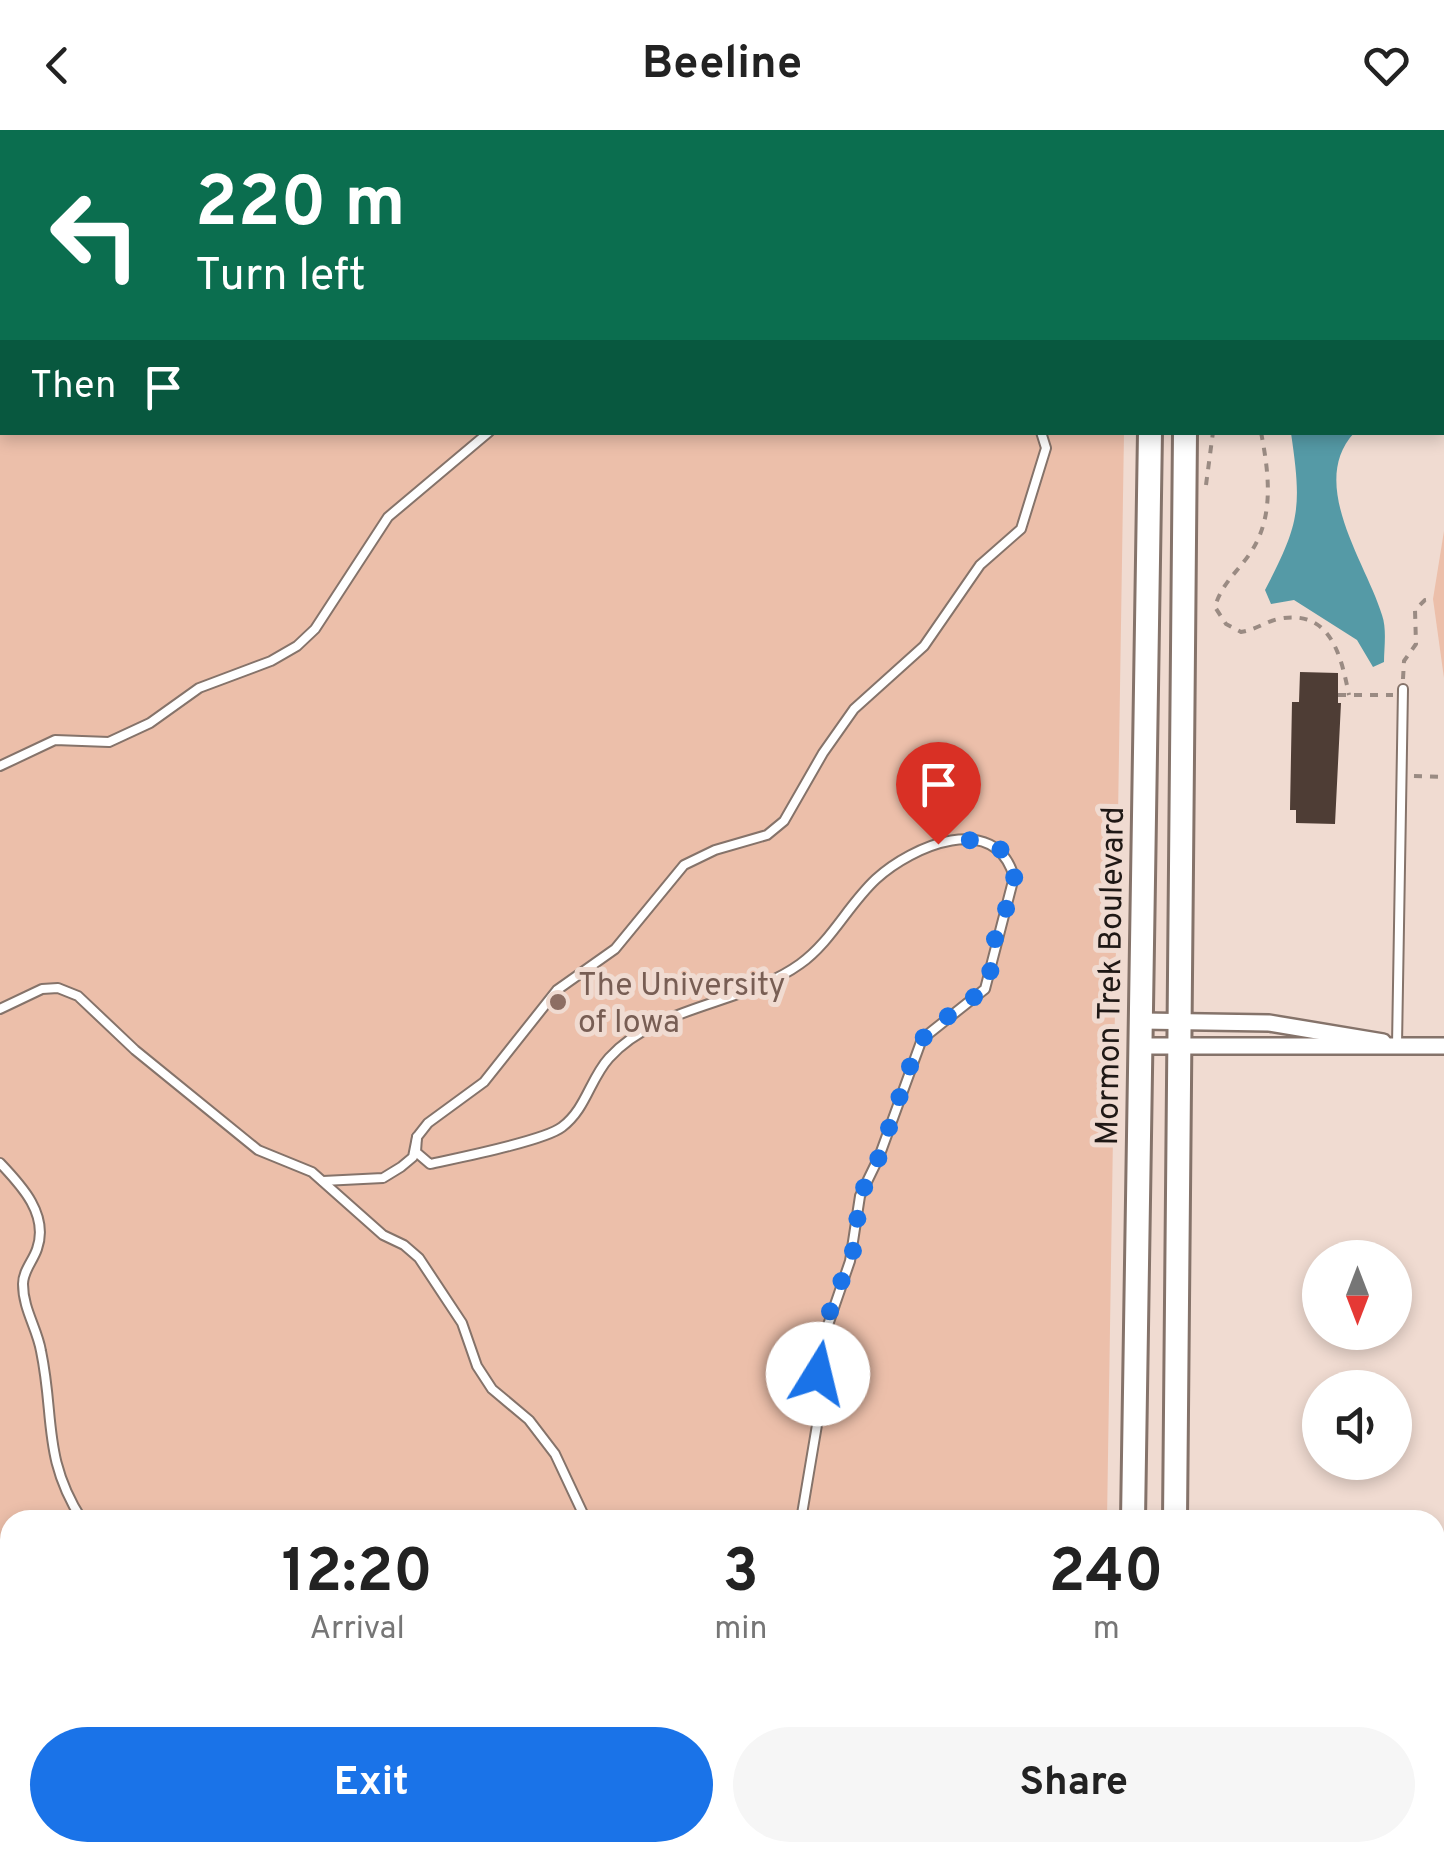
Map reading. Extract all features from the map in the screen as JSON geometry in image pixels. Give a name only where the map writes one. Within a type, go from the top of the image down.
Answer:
[{"type":"main road","name":"Mormon Trek Boulevard","points":[[1133,1510],[1150,435]]},
{"type":"main road","points":[[1175,1510],[1185,435]]},
{"type":"street","points":[[1142,1021],[1304,1026],[1397,1045]]},
{"type":"street","points":[[1141,1046],[1354,1050],[1397,1045],[1444,1046]]},
{"type":"lane","points":[[0,766],[54,740],[109,742],[150,722],[198,688],[270,661],[297,646],[314,630],[388,517],[485,435]]},
{"type":"lane","points":[[323,1181],[383,1178],[413,1157],[417,1137],[428,1123],[484,1082],[557,990],[614,949],[684,865],[715,850],[767,836],[784,821],[822,753],[854,709],[924,646],[980,566],[1021,529],[1046,448],[1042,435]]},
{"type":"lane","points":[[1397,1045],[1403,692]]},
{"type":"lane","points":[[417,1137],[416,1152],[430,1164],[561,1128],[586,1099],[609,1058],[630,1040],[707,1004],[742,995],[799,965],[827,939],[875,880],[900,861],[956,839],[975,838],[998,848],[1014,877],[994,943],[990,979],[977,998],[928,1031],[916,1049],[879,1157],[860,1196],[850,1262],[816,1360],[819,1412],[803,1510]]},
{"type":"lane","points":[[0,1009],[42,989],[58,988],[78,996],[136,1050],[258,1150],[323,1181],[383,1235],[419,1258],[462,1323],[477,1366],[492,1389],[529,1420],[555,1454],[581,1510]]},
{"type":"lane","points":[[0,1163],[26,1191],[40,1228],[23,1282],[24,1295],[42,1354],[52,1457],[76,1510]]},
{"type":"path","points":[[1262,435],[1270,486],[1264,523],[1251,552],[1219,591],[1215,608],[1226,624],[1241,632],[1278,619],[1308,620],[1324,628],[1339,645],[1349,694]]},
{"type":"path","points":[[1338,694],[1403,692],[1404,661],[1416,644],[1415,610],[1425,600],[1433,599]]},
{"type":"path","points":[[1401,776],[1444,777]]},
{"type":"shaded area","name":"The University of Iowa","points":[[0,435],[1124,435],[1107,1510],[0,1510]]},
{"type":"shaded area","points":[[1444,531],[1444,678],[1433,599]]},
{"type":"water","points":[[1291,435],[1353,435],[1341,453],[1336,476],[1338,500],[1384,620],[1384,662],[1373,667],[1357,640],[1294,600],[1271,604],[1265,590],[1292,531],[1296,480]]},
{"type":"building","points":[[1300,672],[1338,673],[1341,703],[1335,824],[1296,823],[1296,810],[1290,810],[1292,702],[1299,702]]},
{"type":"place","name":"The University of Iowa","points":[[558,1002]]},
{"type":"route","points":[[818,1374],[816,1360],[826,1322],[854,1248],[860,1196],[879,1157],[916,1049],[928,1031],[985,989],[1000,920],[1012,895],[1014,877],[998,848],[975,838],[938,844]]}]
